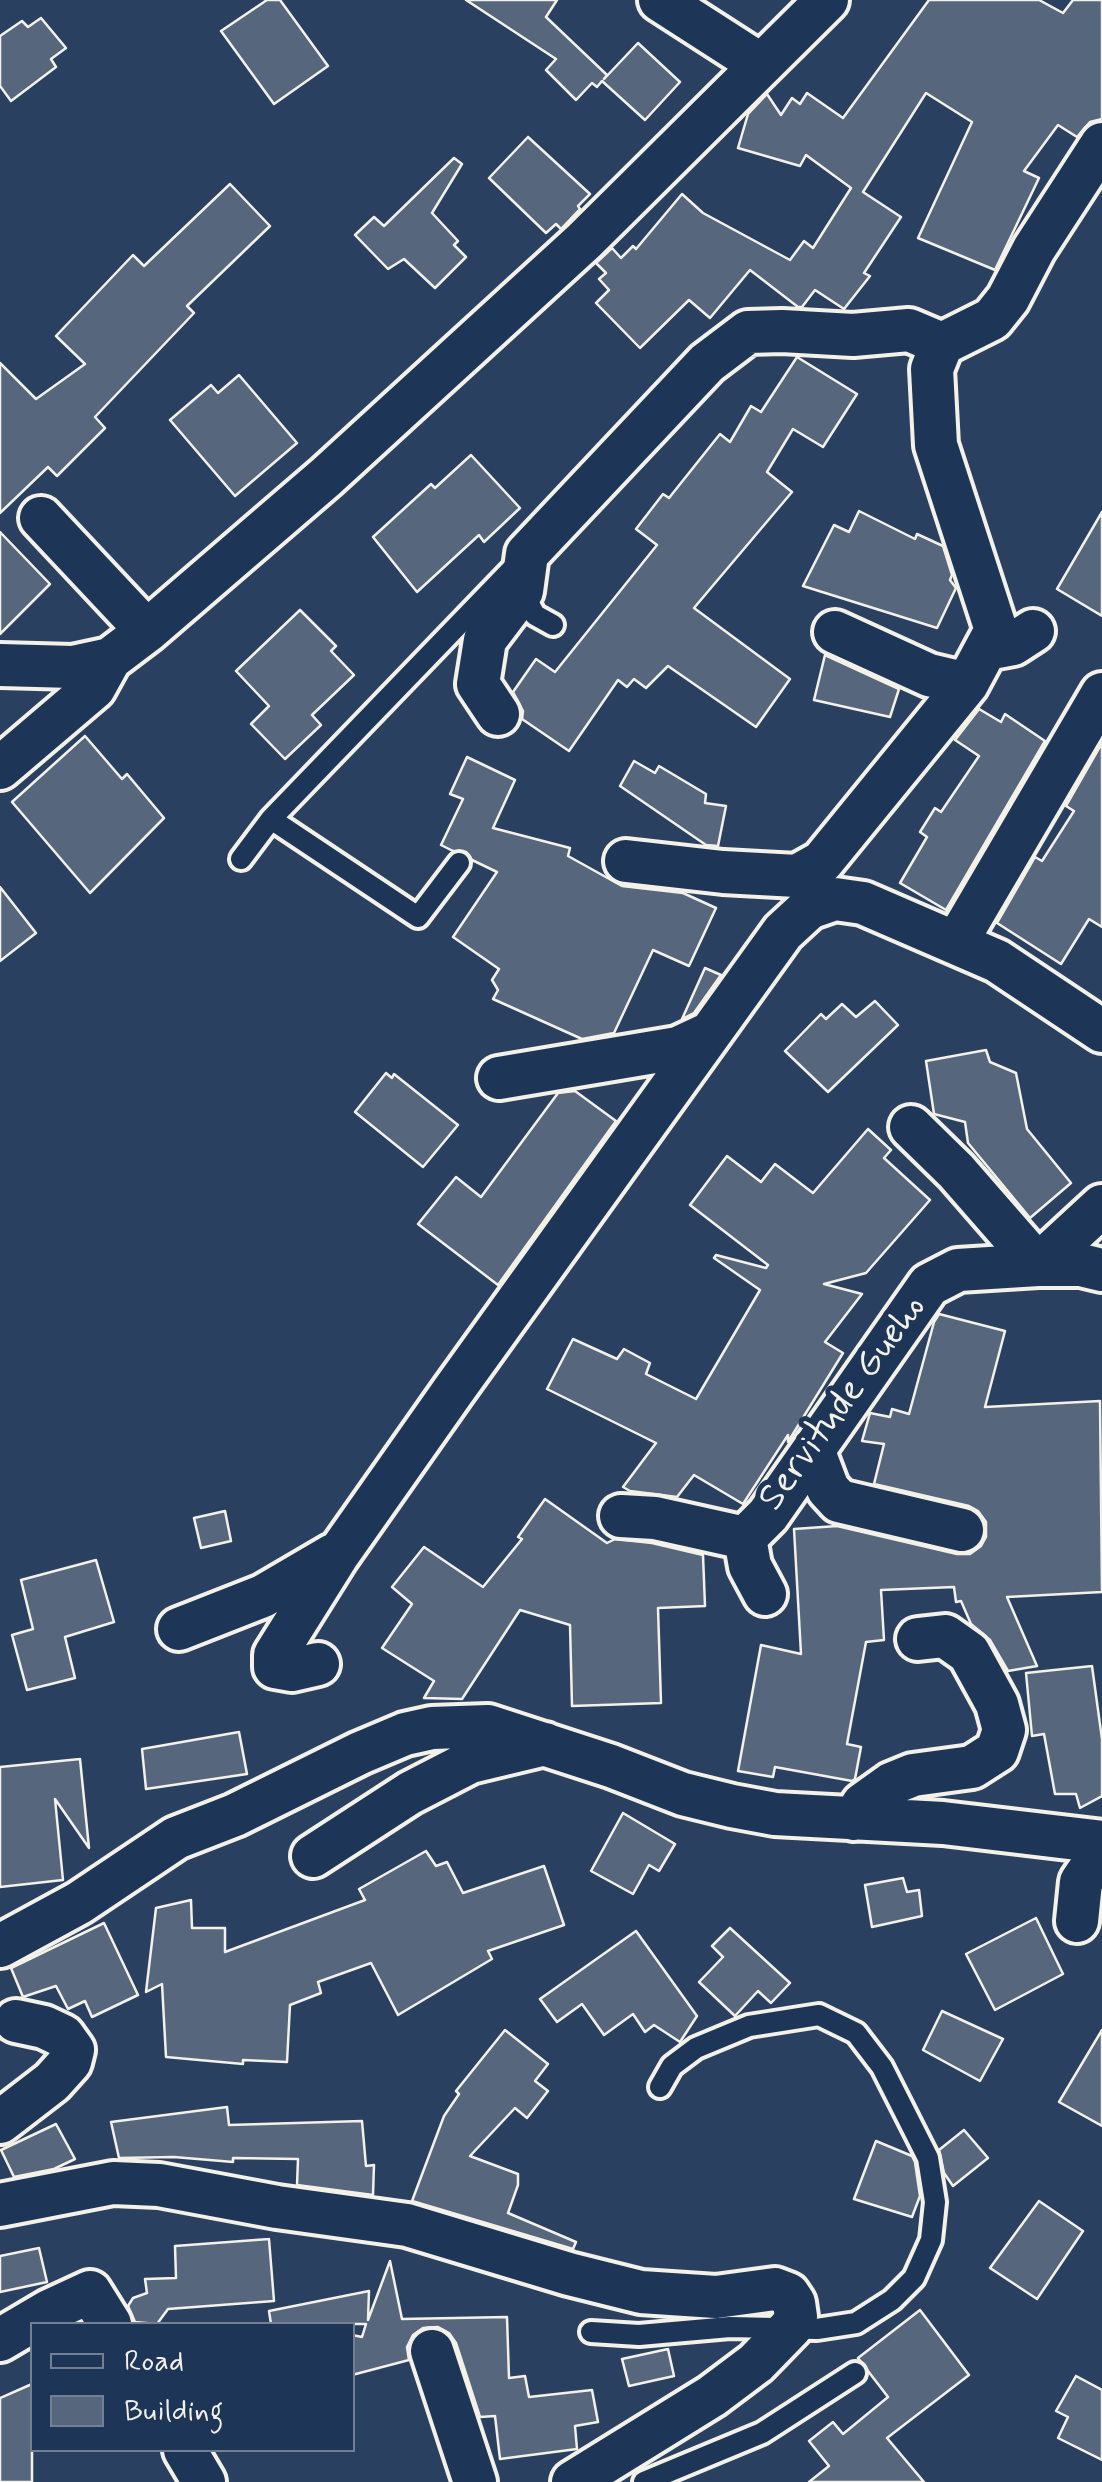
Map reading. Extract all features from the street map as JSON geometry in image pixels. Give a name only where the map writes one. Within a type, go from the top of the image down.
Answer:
[{"type":"street","points":[[660,0],[761,65]]},
{"type":"street","points":[[0,768],[94,688],[110,659],[224,568],[448,368],[584,241],[827,0]]},
{"type":"street","points":[[626,861],[798,876],[822,862],[977,666],[996,630],[936,444],[932,369],[942,344],[992,319],[1008,299],[1034,249],[1102,144]]},
{"type":"street","points":[[498,714],[478,684],[485,640],[524,572],[707,362],[748,332],[853,335],[909,330],[942,344]]},
{"type":"street","points":[[42,518],[147,631]]},
{"type":"street","points":[[836,632],[929,675],[977,666],[1034,631]]},
{"type":"street","points":[[0,665],[73,667],[110,659]]},
{"type":"street","points":[[956,943],[1102,694]]},
{"type":"street","points":[[318,1664],[292,1670],[275,1667],[275,1655],[342,1550],[710,1033],[784,932],[809,908],[835,900],[862,904],[956,943],[997,961],[1102,1031]]},
{"type":"street","points":[[499,1078],[678,1048],[710,1033]]},
{"type":"street","points":[[911,1127],[956,1171],[1038,1265],[1102,1270]]},
{"type":"street","points":[[1038,1265],[1102,1206]]},
{"type":"street","points":[[1038,1265],[1102,1246]]},
{"type":"street","name":"Servitude Gueho","points":[[745,1538],[814,1452],[929,1285],[958,1270],[1038,1265]]},
{"type":"street","points":[[814,1452],[828,1489],[839,1501],[962,1530]]},
{"type":"street","points":[[622,1516],[655,1518],[745,1538],[750,1566],[764,1594]]},
{"type":"street","points":[[179,1629],[263,1596],[342,1550]]},
{"type":"street","points":[[854,1818],[863,1804],[892,1784],[913,1775],[972,1767],[997,1751],[1004,1730],[998,1704],[969,1652],[945,1636],[918,1638]]},
{"type":"street","points":[[0,1946],[79,1903],[176,1838],[405,1734],[432,1728],[488,1726],[683,1794],[775,1814],[943,1824],[1102,1842]]},
{"type":"street","points":[[312,1856],[410,1793],[470,1762],[545,1744]]},
{"type":"street","points":[[1077,1921],[1081,1882],[1102,1852]]},
{"type":"street","points":[[0,2122],[52,2082],[70,2062],[73,2050],[62,2036],[16,2021]]},
{"type":"street","points":[[0,2205],[113,2183],[159,2185],[407,2225],[640,2292],[716,2297],[775,2289],[788,2294],[796,2317],[756,2364],[712,2396],[573,2482]]},
{"type":"street","points":[[30,2322],[90,2292],[109,2322]]},
{"type":"street","points":[[0,2340],[30,2322]]},
{"type":"street","points":[[432,2351],[475,2482]]},
{"type":"street","points":[[186,2452],[204,2482]]},
{"type":"lane","points":[[241,859],[271,819],[524,572],[535,615],[553,625]]},
{"type":"lane","points":[[271,819],[418,917],[459,863]]},
{"type":"lane","points":[[591,2332],[639,2335],[730,2327],[818,2329],[856,2323],[892,2300],[914,2278],[931,2240],[935,2202],[928,2158],[882,2066],[856,2033],[819,2015],[749,2026],[696,2048],[672,2066],[660,2086]]},
{"type":"lane","points":[[644,2482],[762,2433],[855,2373]]},
{"type":"building","points":[[267,0],[280,0],[328,66],[274,104],[221,31]]},
{"type":"building","points":[[466,0],[557,0],[546,17],[607,75],[604,79],[638,43],[680,82],[645,120],[602,81],[597,87],[592,83],[576,100],[546,70],[556,59]]},
{"type":"building","points":[[929,0],[1039,0],[1063,13],[1073,0],[1102,0],[1102,119],[1090,122],[1077,137],[1058,125],[1024,171],[1039,178],[995,270],[918,238],[972,122],[926,93],[863,192],[901,217],[864,273],[870,276],[844,309],[815,290],[798,307],[750,270],[710,318],[689,300],[640,348],[596,303],[609,290],[599,279],[606,273],[596,263],[612,248],[621,258],[633,246],[636,249],[682,194],[703,213],[790,260],[804,241],[813,248],[851,188],[806,155],[800,166],[738,148],[748,114],[767,94],[781,115],[792,98],[800,104],[807,93],[843,118]]},
{"type":"building","points":[[41,18],[66,48],[51,59],[56,67],[11,101],[0,86],[0,36],[22,21],[28,27]]},
{"type":"building","points":[[528,137],[590,194],[561,229],[556,224],[546,233],[489,178]]},
{"type":"building","points":[[454,158],[462,164],[432,213],[458,241],[454,245],[466,257],[435,288],[404,259],[388,269],[355,235],[374,217],[384,226]]},
{"type":"building","points":[[230,184],[270,226],[187,306],[194,313],[95,417],[105,428],[57,476],[48,467],[0,513],[0,363],[36,399],[85,364],[56,336],[133,255],[144,266]]},
{"type":"building","points":[[797,357],[857,394],[823,447],[793,429],[767,472],[792,492],[694,608],[790,679],[756,727],[668,666],[646,688],[634,679],[627,687],[618,680],[569,751],[522,719],[523,711],[513,692],[536,659],[555,672],[657,545],[636,529],[663,494],[669,498],[720,434],[730,442],[751,406],[761,412]]},
{"type":"building","points":[[239,375],[297,443],[235,496],[170,420],[211,385],[218,393]]},
{"type":"building","points":[[471,455],[520,508],[484,542],[479,535],[417,592],[373,537],[431,484],[435,488]]},
{"type":"building","points":[[859,511],[915,539],[917,534],[943,546],[950,580],[956,588],[937,628],[803,586],[834,525],[849,532]]},
{"type":"building","points":[[1102,512],[1102,616],[1057,589]]},
{"type":"building","points":[[0,532],[50,584],[0,634]]},
{"type":"building","points":[[300,610],[336,646],[331,651],[354,675],[312,715],[321,725],[285,759],[251,724],[269,706],[236,671]]},
{"type":"building","points":[[825,655],[899,689],[890,717],[814,700]]},
{"type":"building","points":[[979,709],[1001,722],[1005,714],[1045,741],[946,910],[900,883],[927,837],[920,832],[935,808],[941,812],[979,756],[955,740]]},
{"type":"building","points":[[85,736],[122,779],[127,774],[164,818],[90,893],[12,802]]},
{"type":"building","points":[[1102,743],[1102,927],[1089,919],[1061,964],[997,923],[1035,857],[1042,861],[1074,811],[1066,806]]},
{"type":"building","points":[[467,757],[515,780],[493,828],[570,848],[568,856],[622,886],[683,893],[716,908],[689,966],[653,950],[614,1033],[582,1039],[493,999],[498,990],[492,980],[499,969],[453,937],[497,872],[472,860],[466,852],[441,845],[463,799],[450,794]]},
{"type":"building","points":[[634,761],[655,773],[659,766],[706,794],[705,803],[726,806],[718,846],[706,845],[620,786]]},
{"type":"building","points":[[0,887],[36,933],[0,961]]},
{"type":"building","points":[[705,968],[721,975],[694,1013],[682,1019]]},
{"type":"building","points":[[875,1001],[898,1025],[828,1092],[785,1051],[821,1014],[826,1019],[842,1004],[856,1017]]},
{"type":"building","points":[[986,1050],[990,1062],[1016,1073],[1027,1129],[1071,1183],[1030,1218],[968,1143],[965,1122],[934,1114],[926,1061]]},
{"type":"building","points":[[386,1073],[392,1078],[394,1074],[458,1125],[423,1167],[355,1112]]},
{"type":"building","points":[[575,1091],[616,1121],[498,1285],[418,1224],[456,1177],[481,1197],[558,1093]]},
{"type":"building","points":[[868,1129],[891,1150],[884,1158],[930,1200],[866,1273],[824,1284],[862,1294],[825,1342],[843,1353],[788,1442],[788,1435],[743,1504],[694,1475],[677,1497],[623,1487],[656,1443],[547,1389],[573,1339],[617,1359],[624,1349],[650,1363],[646,1374],[696,1399],[760,1290],[714,1258],[716,1255],[766,1268],[768,1265],[690,1205],[727,1156],[761,1182],[775,1164],[813,1193]]},
{"type":"building","points":[[939,1314],[1005,1331],[985,1407],[1100,1401],[1102,1592],[1007,1597],[1037,1666],[1008,1671],[990,1640],[971,1624],[961,1601],[956,1602],[954,1587],[881,1590],[884,1640],[866,1642],[847,1744],[861,1747],[855,1779],[775,1767],[773,1777],[738,1771],[761,1645],[801,1654],[794,1529],[837,1526],[957,1554],[970,1554],[986,1537],[986,1522],[969,1506],[874,1484],[884,1444],[862,1441],[870,1413],[890,1417],[892,1409],[909,1414]]},
{"type":"building","points":[[545,1499],[607,1543],[615,1539],[652,1543],[703,1555],[705,1606],[658,1608],[661,1703],[572,1706],[570,1625],[520,1610],[462,1699],[424,1698],[434,1681],[382,1648],[412,1604],[392,1587],[424,1547],[483,1587],[522,1539],[518,1537]]},
{"type":"building","points":[[225,1511],[231,1541],[201,1548],[194,1518]]},
{"type":"building","points":[[96,1560],[114,1622],[65,1637],[75,1678],[27,1690],[12,1635],[33,1629],[21,1580]]},
{"type":"building","points":[[1092,1666],[1102,1739],[1102,1796],[1080,1808],[1076,1794],[1055,1794],[1044,1734],[1032,1736],[1026,1673]]},
{"type":"building","points":[[239,1732],[247,1774],[146,1789],[142,1749]]},
{"type":"building","points":[[80,1759],[89,1848],[55,1799],[63,1880],[0,1887],[0,1767]]},
{"type":"building","points":[[623,1813],[675,1844],[659,1871],[649,1865],[633,1894],[591,1871]]},
{"type":"building","points":[[426,1851],[436,1866],[447,1862],[463,1893],[544,1866],[564,1925],[488,1951],[492,1959],[398,2015],[371,1963],[318,1982],[321,1993],[290,2005],[287,2062],[243,2060],[243,2064],[166,2057],[162,1984],[146,1992],[156,1908],[191,1900],[192,1928],[225,1928],[225,1952],[365,1900],[359,1889]]},
{"type":"building","points":[[903,1878],[907,1892],[919,1890],[922,1916],[872,1927],[865,1885]]},
{"type":"building","points":[[1036,1918],[1063,1974],[995,2010],[966,1954]]},
{"type":"building","points":[[104,1923],[138,1995],[92,2017],[85,2001],[68,2009],[56,1986],[23,1997],[11,1968]]},
{"type":"building","points":[[730,1928],[790,1983],[771,2003],[758,1991],[735,2016],[699,1982],[723,1957],[712,1946]]},
{"type":"building","points":[[636,1931],[697,2016],[680,2042],[654,2025],[645,2032],[633,2014],[604,2035],[582,2004],[557,2022],[540,1999]]},
{"type":"building","points":[[942,2011],[1003,2039],[980,2081],[923,2050]]},
{"type":"building","points":[[505,2030],[548,2064],[535,2081],[548,2091],[527,2118],[515,2108],[470,2156],[518,2174],[508,2213],[576,2242],[573,2249],[412,2201],[444,2116],[459,2094],[456,2091]]},
{"type":"building","points":[[1102,2030],[1102,2126],[1059,2102]]},
{"type":"building","points":[[227,2107],[229,2125],[362,2121],[366,2166],[374,2165],[373,2195],[297,2185],[298,2159],[233,2158],[233,2162],[119,2158],[111,2122]]},
{"type":"building","points":[[56,2124],[75,2159],[54,2169],[14,2177],[1,2150]]},
{"type":"building","points":[[964,2130],[988,2158],[953,2186],[944,2173],[939,2150]]},
{"type":"building","points":[[876,2141],[912,2156],[915,2162],[920,2196],[912,2217],[854,2199]]},
{"type":"building","points":[[1039,2201],[1083,2231],[1037,2299],[990,2268]]},
{"type":"building","points":[[269,2239],[274,2301],[168,2309],[158,2322],[135,2322],[128,2306],[133,2298],[147,2293],[145,2279],[176,2278],[175,2246]]},
{"type":"building","points":[[39,2248],[47,2282],[0,2292],[0,2256]]},
{"type":"building","points":[[390,2261],[402,2319],[507,2317],[509,2378],[525,2376],[529,2397],[592,2390],[598,2422],[575,2426],[577,2449],[500,2459],[495,2416],[480,2417],[456,2343],[449,2333],[438,2327],[423,2328],[413,2335],[407,2347],[409,2360],[355,2374],[355,2336],[362,2337],[366,2324],[271,2322],[269,2311],[369,2291],[368,2320]]},
{"type":"building","points":[[920,2310],[969,2375],[887,2438],[924,2482],[809,2482],[829,2466],[809,2441],[833,2422],[843,2434],[888,2397],[858,2358]]},
{"type":"building","points":[[668,2349],[674,2376],[629,2386],[622,2359]]},
{"type":"building","points":[[1076,2376],[1102,2390],[1102,2460],[1058,2438],[1068,2417],[1056,2411]]},
{"type":"building","points":[[30,2385],[32,2482],[0,2482],[0,2398]]}]
